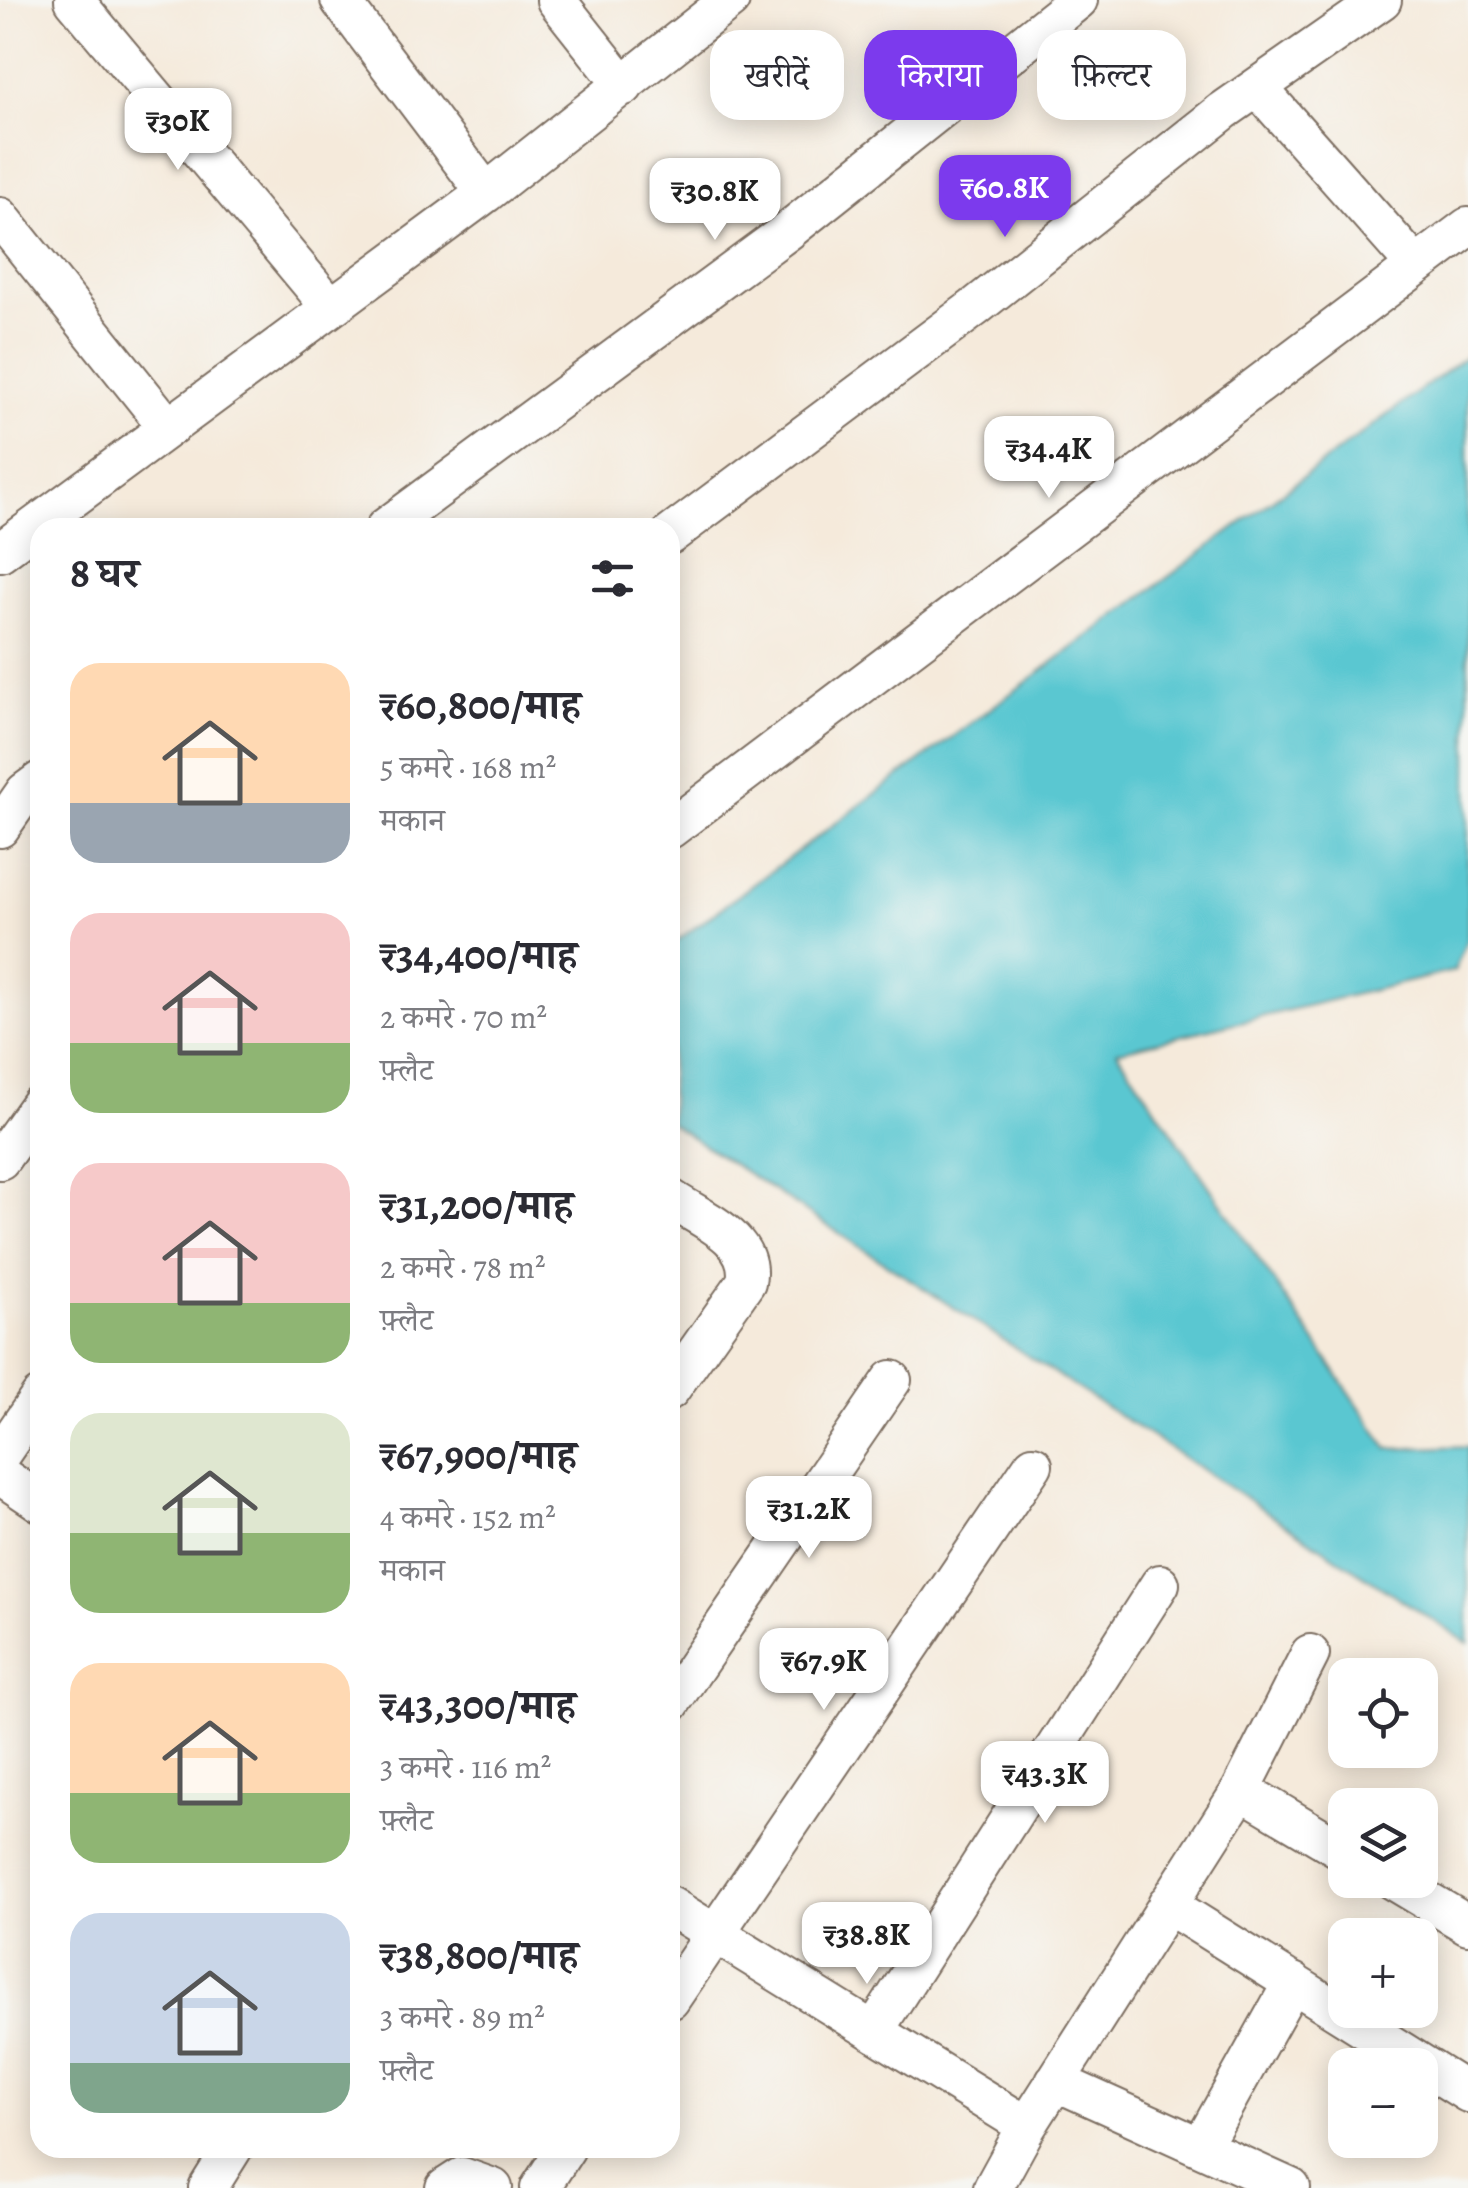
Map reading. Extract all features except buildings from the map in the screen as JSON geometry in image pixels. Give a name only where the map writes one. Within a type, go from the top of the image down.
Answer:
[{"type":"street","points":[[74,0],[329,305]]},
{"type":"street","points":[[340,0],[486,192]]},
{"type":"street","points":[[556,0],[624,86]]},
{"type":"street","points":[[45,518],[486,192],[730,0]]},
{"type":"street","points":[[398,518],[789,230],[1078,0]]},
{"type":"street","points":[[680,528],[1258,88],[1382,0]]},
{"type":"street","points":[[1258,88],[1416,266]]},
{"type":"street","points":[[0,218],[168,426]]},
{"type":"street","points":[[680,821],[1468,227]]},
{"type":"street","points":[[0,552],[30,530]]},
{"type":"street","points":[[0,828],[26,787]]},
{"type":"street","points":[[0,1160],[30,1118]]},
{"type":"street","points":[[680,1205],[740,1244],[750,1267],[746,1282],[680,1376]]},
{"type":"street","points":[[680,1689],[892,1380]]},
{"type":"street","points":[[0,1455],[30,1412]]},
{"type":"street","points":[[680,1986],[1034,1464]]},
{"type":"street","points":[[0,1476],[30,1496]]},
{"type":"street","points":[[874,2030],[1160,1584]]},
{"type":"street","points":[[993,2188],[1055,2081],[1240,1790],[1310,1654]]},
{"type":"street","points":[[1240,1790],[1328,1842]]},
{"type":"street","points":[[1423,1898],[1468,1925]]},
{"type":"street","points":[[1167,1904],[1468,2093]]},
{"type":"street","points":[[680,1912],[1028,2126]]},
{"type":"street","points":[[1201,2147],[1293,1982]]},
{"type":"street","points":[[1055,2081],[1291,2188]]},
{"type":"street","points":[[208,2188],[227,2158]]},
{"type":"street","points":[[540,2188],[560,2158]]},
{"type":"street","points":[[445,2188],[462,2178],[493,2188]]},
{"type":"water","points":[[1468,355],[1468,938],[1454,971],[1117,1051],[1388,1449],[1468,1446],[1468,1643],[680,1130],[680,939]]}]
